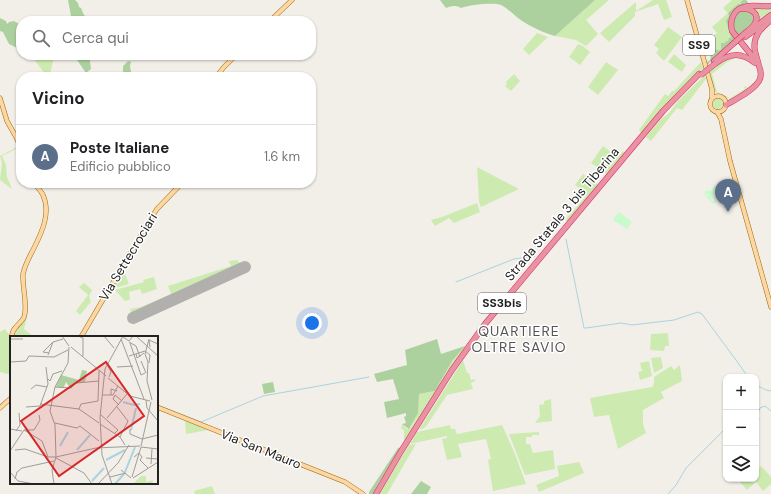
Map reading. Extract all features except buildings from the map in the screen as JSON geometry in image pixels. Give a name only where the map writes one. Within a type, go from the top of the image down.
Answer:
[{"type":"highway","points":[[760,68],[732,31],[731,20],[733,15],[740,9],[750,6],[771,6]]},
{"type":"highway","points":[[715,62],[744,36],[756,22],[756,15],[754,12],[750,9],[740,9]]},
{"type":"highway","points":[[744,36],[771,18]]},
{"type":"highway","points":[[728,103],[758,83],[761,73],[755,52],[755,40],[760,29],[771,18]]},
{"type":"highway","points":[[715,62],[729,56],[740,55],[750,59],[760,68]]},
{"type":"highway","name":"Strada Statale 3 bis Tiberina","points":[[377,494],[454,371],[487,325],[599,189],[665,112],[700,74],[715,62]]},
{"type":"main road","points":[[275,16],[292,0]]},
{"type":"main road","name":"SS9","points":[[687,0],[712,89],[712,99]]},
{"type":"main road","points":[[220,72],[231,60]]},
{"type":"main road","name":"SS9","points":[[712,89],[717,96]]},
{"type":"main road","points":[[717,96],[722,97],[728,103],[724,110],[720,111],[713,110],[710,103],[712,99],[717,96]]},
{"type":"main road","points":[[0,98],[7,121],[16,136]]},
{"type":"main road","points":[[720,111],[730,161],[771,307]]},
{"type":"main road","points":[[12,336],[13,331],[23,319],[25,314],[23,279],[24,270],[27,261],[38,241],[46,218],[43,196],[37,188]]},
{"type":"main road","name":"Via Settecrociari","points":[[82,336],[157,209],[177,188]]},
{"type":"main road","points":[[0,408],[10,399]]},
{"type":"main road","name":"Via San Mauro","points":[[158,407],[345,482],[363,494]]},
{"type":"green space","points":[[68,0],[75,0],[85,16],[71,16]]},
{"type":"green space","points":[[440,0],[595,0],[555,36],[540,31],[527,24],[508,9],[498,4],[461,8],[454,6],[446,8]]},
{"type":"green space","points":[[595,0],[609,0],[586,20],[598,34],[586,46],[576,40],[555,36]]},
{"type":"green space","points":[[653,0],[666,0],[672,17],[664,20],[658,4],[635,12],[635,16],[609,42],[600,33],[636,2],[636,11]]},
{"type":"green space","points":[[732,0],[743,0],[741,4],[729,13],[727,24],[731,37],[730,39],[723,44],[721,50],[716,50],[711,38],[717,33],[712,27],[728,13],[723,8]]},
{"type":"green space","points":[[743,0],[748,2],[748,5],[730,19],[736,39],[707,65],[706,63],[710,60],[711,54],[714,53],[715,48],[716,50],[721,50],[721,43],[725,43],[731,37],[726,21],[729,16],[728,13],[738,4],[741,4]]},
{"type":"green space","points":[[750,7],[771,7],[771,14],[755,25]]},
{"type":"green space","points":[[742,10],[746,10],[755,15],[755,22],[739,37],[734,29],[733,22]]},
{"type":"green space","points":[[0,18],[6,21],[7,24],[9,22],[16,22],[16,48],[9,44],[3,32],[0,31]]},
{"type":"green space","points":[[668,27],[682,37],[664,61],[656,53],[659,49],[654,45]]},
{"type":"green space","points":[[537,33],[548,37],[529,55],[523,49]]},
{"type":"green space","points":[[578,44],[590,52],[580,65],[569,57]]},
{"type":"green space","points":[[674,54],[686,65],[682,72],[668,62]]},
{"type":"green space","points":[[741,56],[753,62],[759,70],[757,81],[753,85],[730,99],[715,92],[708,72],[725,58]],"holes":[[[740,58],[748,60],[754,64],[758,71],[758,75],[756,80],[751,85],[747,88],[746,86],[744,87],[745,89],[730,98],[717,92],[712,74],[727,62]]]},
{"type":"green space","points":[[35,60],[53,60],[50,72],[43,72]]},
{"type":"green space","points":[[77,60],[90,60],[91,69],[85,72]]},
{"type":"green space","points":[[128,61],[131,62],[131,72],[123,72],[123,66]]},
{"type":"green space","points":[[606,62],[618,70],[598,95],[588,87]]},
{"type":"green space","points":[[701,62],[703,68],[663,109],[659,111],[642,134],[639,130],[665,94],[668,96],[672,91],[674,91]]},
{"type":"green space","points":[[514,74],[520,81],[511,91],[505,86],[507,84],[506,82]]},
{"type":"green space","points":[[705,75],[706,79],[682,110],[677,108],[651,141],[646,137],[659,121],[669,113],[679,100]]},
{"type":"green space","points":[[717,98],[721,98],[725,104],[721,110],[717,110],[713,106],[713,102]]},
{"type":"green space","points":[[603,146],[617,157],[623,151],[625,154],[608,175],[591,163]]},
{"type":"green space","points":[[16,148],[16,149],[2,156],[6,165],[7,177],[12,189],[0,180],[2,163],[0,156]]},
{"type":"green space","points":[[477,167],[519,189],[481,207],[479,202]]},
{"type":"green space","points":[[583,174],[599,185],[568,222],[565,220],[586,196],[582,193],[583,191],[575,185]]},
{"type":"green space","points":[[717,185],[717,191],[711,198],[712,201],[714,201],[712,198],[714,197],[717,202],[713,204],[702,192],[708,196],[711,196],[704,192],[708,190],[711,191],[713,189],[712,188]]},
{"type":"green space","points":[[477,203],[480,212],[454,223],[449,218],[435,226],[431,220],[442,217]]},
{"type":"green space","points":[[619,212],[632,222],[627,229],[613,220]]},
{"type":"green space","points":[[237,260],[244,265],[132,316],[130,309],[141,307],[171,294],[168,286],[231,266],[229,261]]},
{"type":"green space","points":[[125,274],[129,284],[115,288],[113,286],[119,276]]},
{"type":"green space","points":[[154,277],[157,289],[142,294],[140,289],[129,292],[129,300],[125,301],[115,290],[144,282],[143,280]]},
{"type":"green space","points":[[84,283],[92,290],[89,296],[91,302],[80,315],[76,311],[88,295],[79,287]]},
{"type":"green space","points":[[27,298],[28,306],[24,329],[33,336],[14,336],[26,317]]},
{"type":"green space","points":[[5,329],[10,336],[10,375],[0,372],[0,332]]},
{"type":"green space","points":[[668,333],[669,346],[665,346],[664,351],[650,350],[651,334]]},
{"type":"green space","points":[[437,339],[441,354],[465,346],[452,361],[435,391],[419,394],[418,413],[409,429],[402,424],[406,423],[404,417],[406,416],[406,413],[387,418],[384,402],[399,399],[393,379],[377,382],[374,374],[407,365],[405,350]]},
{"type":"green space","points":[[465,346],[467,347],[453,364],[406,441],[404,441],[404,430],[401,429],[402,424],[407,429],[411,427],[417,413],[419,394],[435,391],[452,361]]},
{"type":"green space","points":[[661,357],[663,368],[654,373],[651,358]]},
{"type":"green space","points":[[463,360],[471,380],[475,379],[475,381],[471,383],[473,389],[447,395],[427,425],[419,430]]},
{"type":"green space","points":[[649,361],[652,376],[640,380],[638,372],[642,371],[640,363]]},
{"type":"green space","points":[[680,365],[682,381],[661,392],[664,398],[643,410],[643,424],[646,433],[618,449],[609,415],[594,417],[590,398],[652,387],[654,384],[654,377],[671,366],[674,370]]},
{"type":"green space","points":[[273,382],[275,392],[264,394],[262,384]]},
{"type":"green space","points":[[551,399],[552,421],[535,423],[540,416],[539,405],[544,404],[544,401]]},
{"type":"green space","points":[[185,420],[208,430],[186,434]]},
{"type":"green space","points":[[450,425],[451,429],[455,429],[457,434],[502,425],[526,484],[493,491],[488,460],[491,459],[486,439],[458,444],[462,457],[447,460],[442,439],[447,438],[447,436],[410,444],[417,432]]},
{"type":"green space","points":[[539,432],[539,435],[526,437],[526,444],[530,444],[533,453],[553,450],[555,469],[525,475],[509,434]]},
{"type":"green space","points":[[416,444],[387,494],[379,494],[409,445]]},
{"type":"green space","points":[[402,447],[380,481],[374,494],[369,494],[398,448]]},
{"type":"green space","points":[[579,462],[584,473],[539,492],[536,485],[559,476],[557,466]]},
{"type":"green space","points":[[761,466],[771,477],[771,484],[763,491],[756,482],[759,482],[759,468]]},
{"type":"green space","points":[[421,481],[431,487],[427,494],[411,494]]},
{"type":"green space","points":[[740,482],[756,482],[747,490]]},
{"type":"green space","points":[[212,486],[215,494],[195,494],[194,491]]},
{"type":"waterway","points":[[566,239],[584,328],[621,323],[632,325],[674,320],[698,312],[702,314],[746,374]]},
{"type":"waterway","points":[[456,282],[514,259],[535,256]]},
{"type":"waterway","points":[[158,405],[201,422],[263,396],[369,377]]},
{"type":"waterway","points":[[759,386],[771,391]]},
{"type":"waterway","points":[[759,410],[760,408],[765,406],[771,411]]},
{"type":"waterway","points":[[668,494],[676,485],[686,468],[723,431]]},
{"type":"runway","points":[[133,318],[245,267]]},
{"type":"place","name":"Poste Italiane","points":[[728,212]]},
{"type":"district","name":"QUARTIERE OLTRE SAVIO","points":[[519,340]]}]
